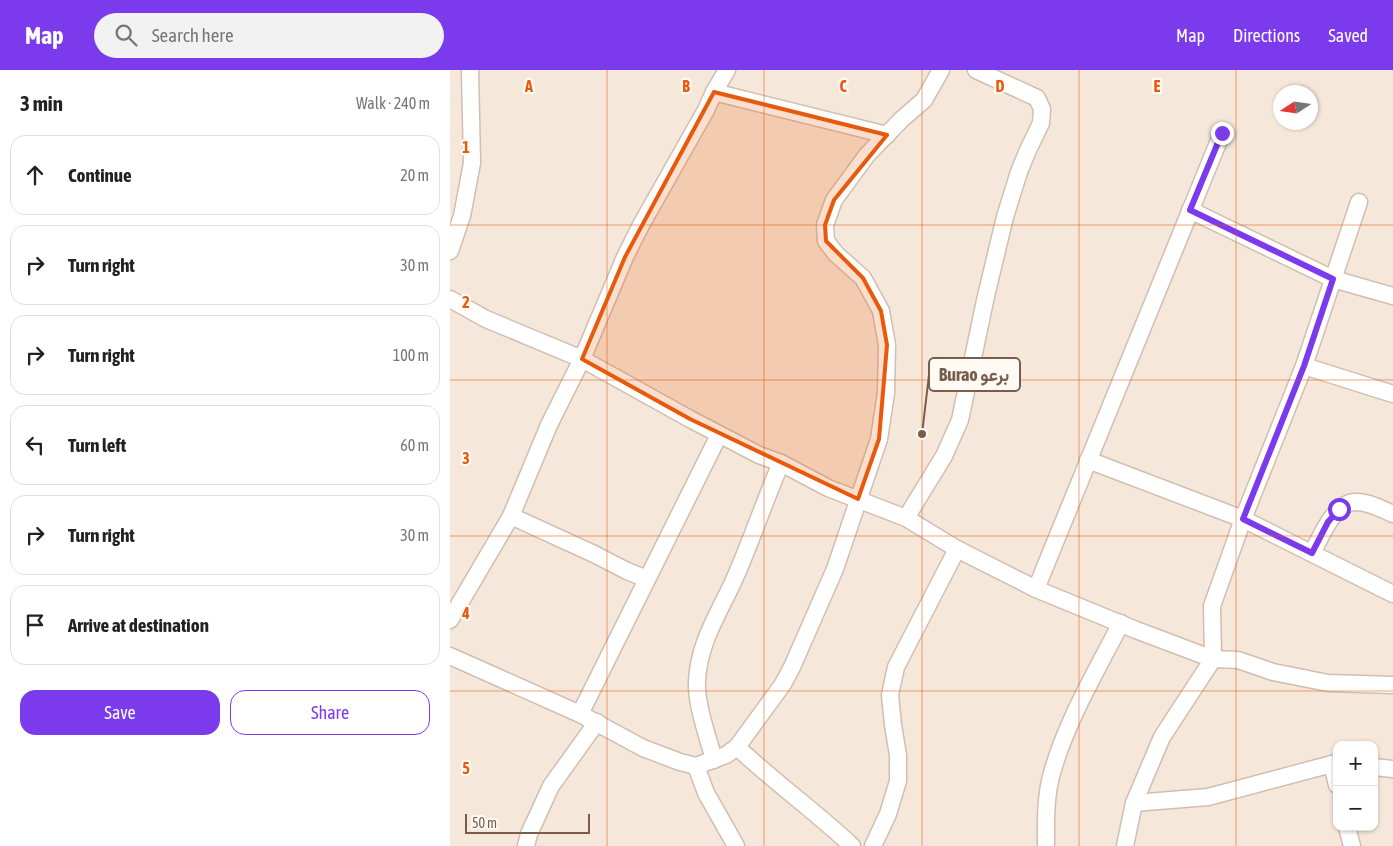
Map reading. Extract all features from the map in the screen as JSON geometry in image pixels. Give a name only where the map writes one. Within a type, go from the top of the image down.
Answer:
[{"type":"street","points":[[450,251],[462,216],[472,163],[470,70]]},
{"type":"street","points":[[450,620],[511,516],[549,425],[582,359],[625,257],[727,70]]},
{"type":"street","points":[[450,656],[597,722],[643,748],[680,762],[696,766],[714,760],[737,747],[783,684],[792,667],[835,569],[879,439],[886,393],[887,345],[881,311],[863,278],[836,254],[826,241],[826,224],[834,200],[866,155],[924,100],[941,70]]},
{"type":"street","points":[[906,518],[944,456],[960,420],[1005,217],[1019,172],[1041,123],[1042,109],[1037,98],[976,70]]},
{"type":"street","points":[[714,92],[886,135]]},
{"type":"street","points":[[1036,589],[1222,133]]},
{"type":"street","points":[[1125,846],[1134,803],[1162,737],[1213,659],[1212,606],[1243,519],[1304,366],[1359,202]]},
{"type":"street","points":[[1190,210],[1333,279],[1393,296]]},
{"type":"street","points":[[450,299],[493,322],[582,359],[642,394],[759,455],[828,488],[906,518],[957,549],[1036,589],[1213,659],[1238,660],[1273,672],[1328,683],[1393,685]]},
{"type":"street","points":[[1304,366],[1393,394]]},
{"type":"street","points":[[580,714],[719,434]]},
{"type":"street","points":[[1088,460],[1243,519],[1393,594]]},
{"type":"street","points":[[714,760],[700,708],[696,684],[699,663],[708,632],[734,580],[781,464]]},
{"type":"street","points":[[1312,553],[1328,522],[1339,509],[1354,502],[1368,504],[1393,514]]},
{"type":"street","points":[[511,516],[647,580]]},
{"type":"street","points":[[873,846],[888,814],[898,781],[898,756],[890,695],[896,667],[957,549]]},
{"type":"street","points":[[1046,846],[1046,805],[1051,774],[1067,730],[1120,622]]},
{"type":"street","points":[[526,846],[529,834],[551,786],[597,722]]},
{"type":"street","points":[[737,747],[852,846]]},
{"type":"street","points":[[1134,803],[1208,797],[1333,764]]},
{"type":"street","points":[[696,766],[706,793],[736,846]]},
{"type":"street","points":[[1378,768],[1393,769]]},
{"type":"street","points":[[1348,831],[1352,846]]},
{"type":"highlighted area","points":[[714,92],[887,135],[834,200],[825,225],[826,241],[863,278],[881,311],[887,345],[879,439],[858,499],[690,419],[582,359],[625,257]]},
{"type":"shaded area","points":[[450,70],[1393,70],[1393,846],[450,846]]},
{"type":"place","name":"Burao برعو","points":[[922,434]]},
{"type":"route","points":[[1222,133],[1190,210],[1333,279],[1304,366],[1243,519],[1312,553],[1328,522],[1339,509]]}]
